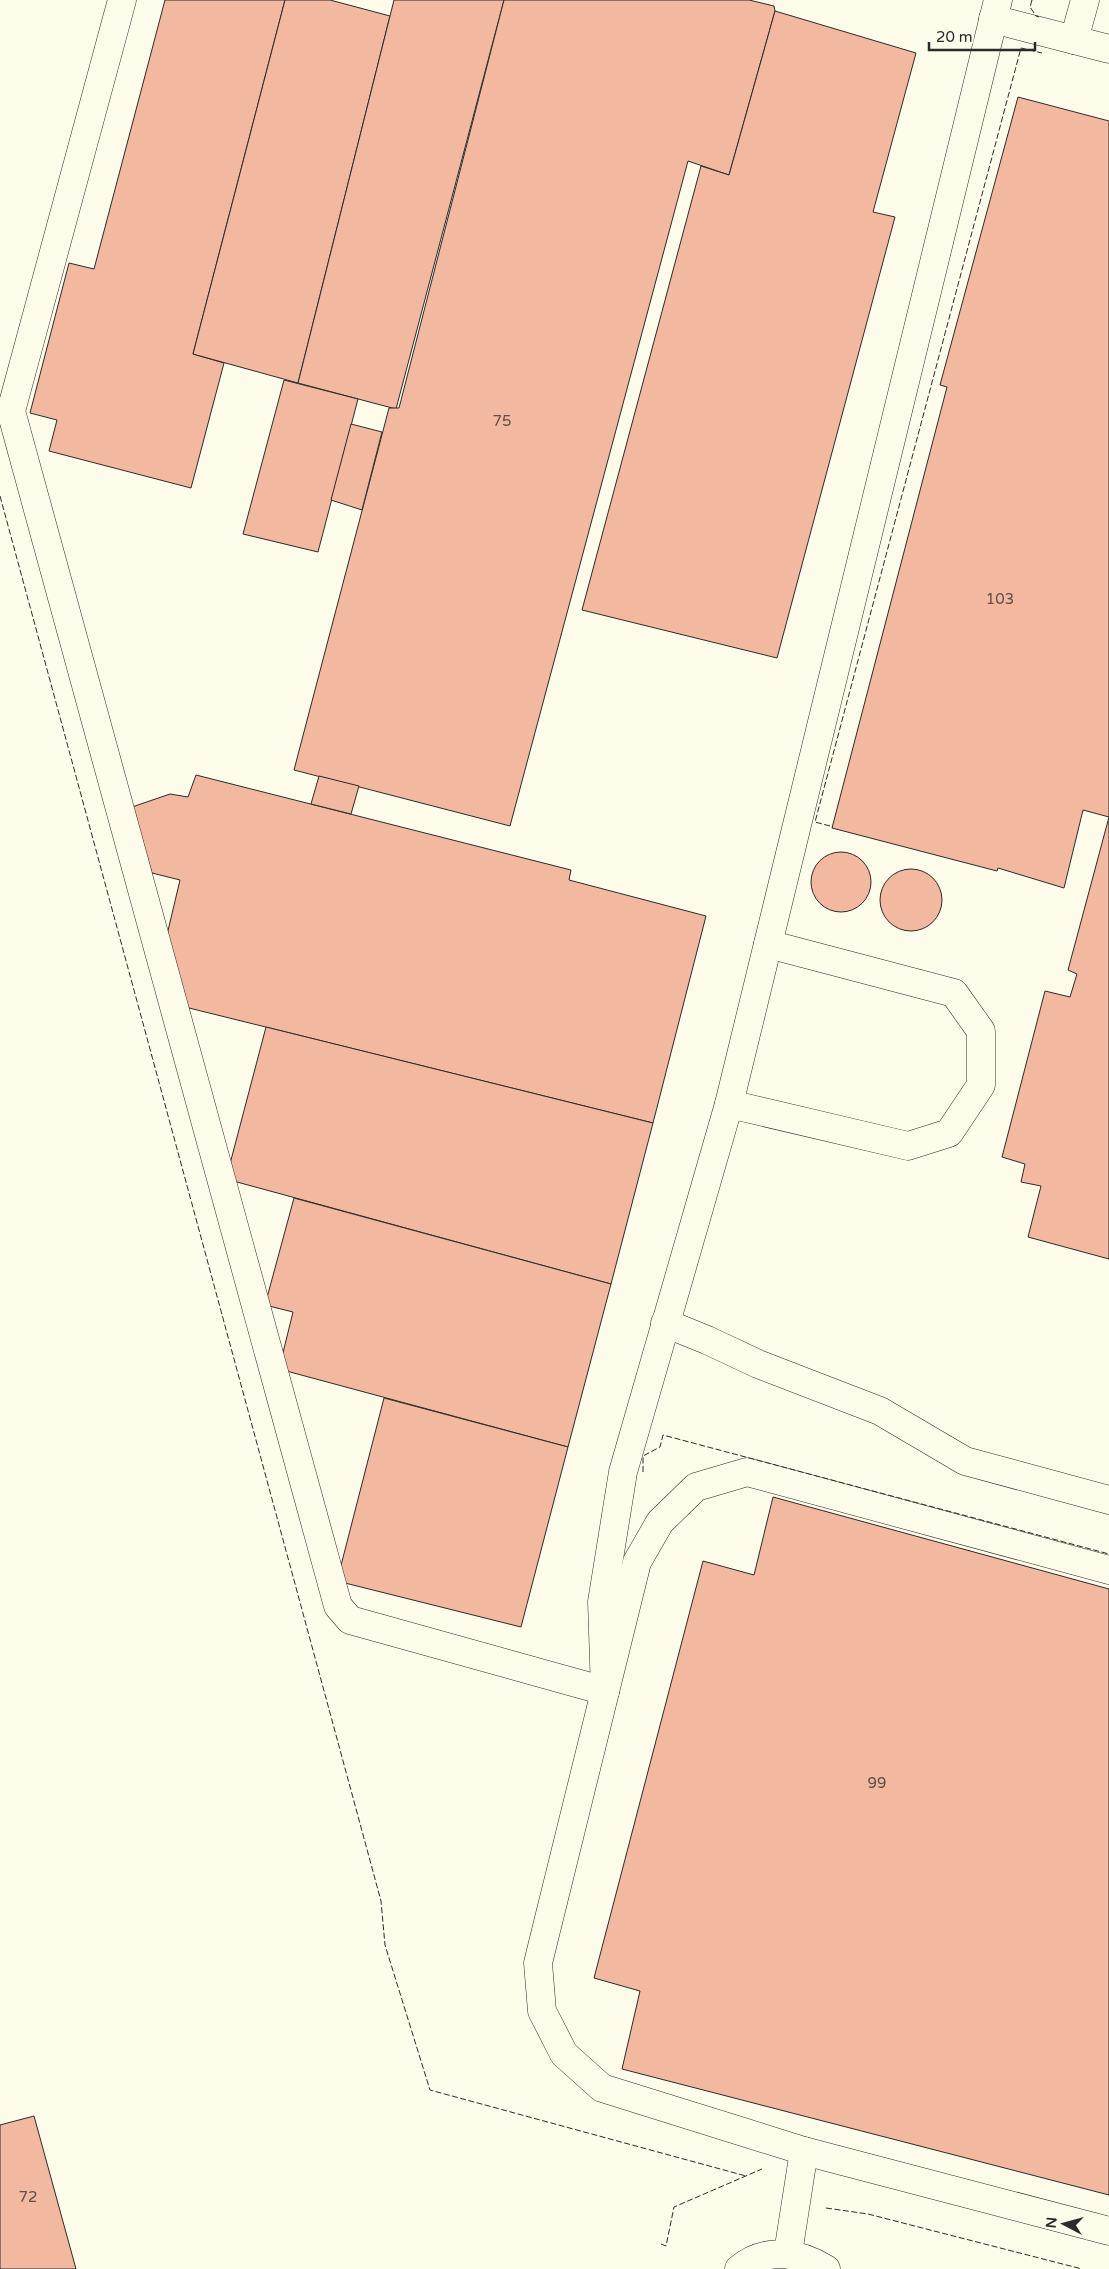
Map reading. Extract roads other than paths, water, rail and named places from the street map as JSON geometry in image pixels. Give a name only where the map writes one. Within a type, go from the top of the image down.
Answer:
[{"type":"street","points":[[122,0],[11,411],[338,1606],[350,1620],[605,1691]]},
{"type":"street","points":[[1074,40],[1085,0]]},
{"type":"street","points":[[605,1691],[602,1602],[623,1472],[729,1104],[996,10],[1074,40],[1109,49]]},
{"type":"street","points":[[729,1104],[908,1146],[949,1133],[981,1085],[981,1031],[954,993],[768,944]]},
{"type":"street","points":[[665,1323],[758,1364],[880,1411],[965,1462],[1109,1500]]},
{"type":"street","points":[[1109,1570],[747,1472],[696,1486],[660,1522],[637,1562],[538,1963],[542,2011],[564,2054],[602,2088],[804,2152],[1109,2231]]},
{"type":"street","points":[[788,2253],[804,2152]]},
{"type":"street","points":[[739,2269],[747,2262],[766,2255],[788,2253],[814,2261],[826,2269]]}]
